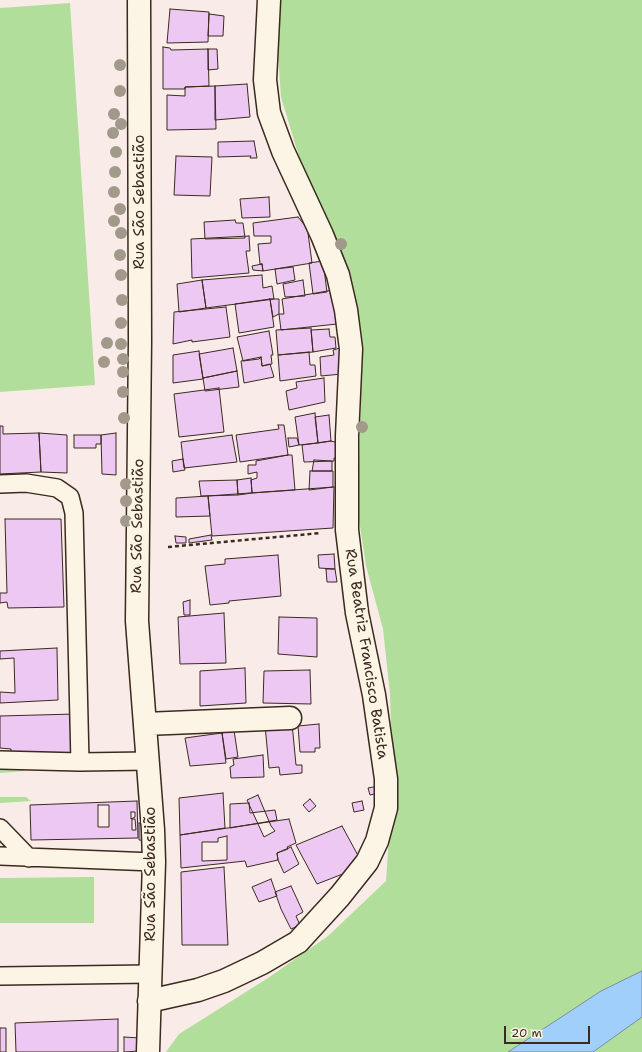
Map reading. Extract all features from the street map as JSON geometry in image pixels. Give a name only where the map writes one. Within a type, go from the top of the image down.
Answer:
[{"type":"street","name":"Rua São Sebastião","points":[[139,0],[140,340],[137,621],[154,862],[148,1052]]},
{"type":"street","name":"Rua Beatriz Francisco Batista","points":[[149,1001],[198,990],[224,981],[262,963],[298,942],[340,896],[367,862],[378,841],[386,808],[386,779],[374,695],[357,613],[347,530],[347,436],[351,349],[346,310],[338,275],[322,235],[283,151],[269,114],[265,80],[269,0]]},
{"type":"street","points":[[145,724],[290,718]]},
{"type":"lane","points":[[0,484],[26,483],[58,488],[70,497],[74,513],[80,762]]},
{"type":"lane","points":[[0,760],[80,762],[148,760]]},
{"type":"lane","points":[[0,828],[29,858]]},
{"type":"lane","points":[[0,856],[154,862]]},
{"type":"lane","points":[[0,976],[150,974]]},
{"type":"path","points":[[168,547],[347,530]]},
{"type":"green space","points":[[274,0],[642,0],[642,971],[601,991],[508,1052],[166,1052],[179,1034],[268,978],[328,936],[386,881],[392,760],[390,694],[383,629],[366,566],[358,513],[362,349],[346,288],[312,200],[281,97]]},
{"type":"green space","points":[[70,3],[95,385],[0,392],[0,8]]},
{"type":"green space","points":[[0,763],[26,764],[24,771],[0,773]]},
{"type":"green space","points":[[0,797],[26,797],[31,801],[0,803]]},
{"type":"green space","points":[[94,877],[94,923],[0,923],[0,878]]},
{"type":"green space","points":[[642,1017],[642,1052],[593,1052],[595,1050]]},
{"type":"water","points":[[642,971],[642,1017],[593,1052],[508,1052],[601,991]]},
{"type":"building","points":[[170,9],[209,12],[208,42],[167,43]]},
{"type":"building","points":[[209,14],[224,16],[223,36],[208,36]]},
{"type":"building","points":[[163,47],[170,48],[171,50],[208,49],[209,86],[185,87],[185,89],[163,89]]},
{"type":"building","points":[[208,49],[217,49],[218,69],[208,70]]},
{"type":"building","points":[[247,84],[250,117],[215,120],[215,86]]},
{"type":"building","points":[[215,86],[216,129],[167,130],[167,95],[185,96],[185,87]]},
{"type":"building","points":[[254,141],[257,158],[250,158],[251,156],[218,157],[218,142]]},
{"type":"building","points":[[176,156],[212,157],[210,196],[174,195]]},
{"type":"building","points":[[269,197],[270,217],[242,218],[240,199]]},
{"type":"building","points":[[298,217],[311,233],[308,233],[312,263],[263,271],[262,264],[260,264],[258,244],[271,243],[271,236],[254,236],[253,223]]},
{"type":"building","points":[[235,220],[236,223],[243,223],[245,238],[205,239],[204,222]]},
{"type":"building","points":[[249,236],[250,251],[246,251],[249,273],[192,278],[191,239]]},
{"type":"building","points":[[323,261],[327,292],[313,294],[309,263]]},
{"type":"building","points":[[262,264],[263,271],[253,270],[252,266]]},
{"type":"building","points":[[293,267],[295,280],[277,284],[275,269]]},
{"type":"building","points":[[262,275],[263,288],[272,286],[274,299],[206,308],[202,280]]},
{"type":"building","points":[[202,280],[206,308],[179,312],[177,284]]},
{"type":"building","points":[[303,280],[305,296],[285,297],[283,284]]},
{"type":"building","points":[[333,290],[337,324],[281,330],[279,314],[284,314],[282,299]]},
{"type":"building","points":[[270,299],[274,327],[239,333],[235,304]]},
{"type":"building","points":[[270,299],[279,299],[279,314],[273,317]]},
{"type":"building","points":[[226,307],[230,337],[192,342],[192,340],[173,344],[174,312]]},
{"type":"building","points":[[311,328],[313,352],[278,355],[276,330]]},
{"type":"building","points":[[329,329],[330,337],[335,337],[336,348],[313,352],[311,330]]},
{"type":"building","points":[[269,331],[273,355],[271,355],[272,364],[262,366],[261,357],[259,359],[243,361],[237,337]]},
{"type":"building","points":[[233,348],[237,371],[203,378],[199,354]]},
{"type":"building","points":[[340,348],[342,374],[321,376],[320,357],[334,355],[333,350]]},
{"type":"building","points":[[199,351],[203,379],[173,383],[173,355]]},
{"type":"building","points":[[309,352],[310,365],[315,365],[316,376],[280,381],[278,355]]},
{"type":"building","points":[[261,357],[262,366],[270,364],[274,377],[244,383],[241,361]]},
{"type":"building","points":[[237,371],[239,387],[205,391],[203,378]]},
{"type":"building","points":[[324,378],[325,402],[289,410],[286,391],[297,388],[296,382]]},
{"type":"building","points":[[219,388],[224,432],[179,437],[174,394]]},
{"type":"building","points":[[315,413],[318,443],[299,445],[295,417]]},
{"type":"building","points":[[329,415],[331,441],[318,443],[315,417]]},
{"type":"building","points":[[278,425],[284,425],[288,455],[240,462],[236,435],[279,429]]},
{"type":"building","points":[[0,426],[3,426],[3,434],[39,433],[41,472],[0,474]]},
{"type":"building","points":[[39,433],[67,435],[67,473],[41,472]]},
{"type":"building","points":[[116,433],[116,475],[102,474],[101,435]]},
{"type":"building","points":[[74,435],[101,435],[101,444],[96,444],[96,448],[74,448]]},
{"type":"building","points":[[232,435],[237,462],[184,468],[181,442]]},
{"type":"building","points":[[288,438],[297,438],[299,445],[289,447]]},
{"type":"building","points":[[331,441],[342,444],[342,458],[334,458],[334,461],[304,462],[302,445]]},
{"type":"building","points":[[292,455],[295,490],[252,493],[251,480],[257,478],[257,472],[248,474],[248,465],[256,465],[256,461]]},
{"type":"building","points":[[183,459],[185,470],[173,472],[172,461]]},
{"type":"building","points":[[314,460],[332,461],[332,471],[312,471]]},
{"type":"building","points":[[310,471],[333,471],[333,487],[309,490]]},
{"type":"building","points":[[251,478],[252,493],[238,495],[237,480]]},
{"type":"building","points":[[237,480],[238,495],[201,496],[199,481]]},
{"type":"building","points":[[334,487],[333,528],[212,536],[208,496]]},
{"type":"building","points":[[208,496],[210,516],[176,517],[176,498]]},
{"type":"building","points":[[5,519],[61,519],[64,607],[8,608],[7,602],[0,603],[0,593],[7,593]]},
{"type":"building","points":[[211,535],[212,540],[189,543],[189,539]]},
{"type":"building","points":[[175,536],[186,537],[186,543],[176,543]]},
{"type":"building","points":[[334,554],[335,569],[319,568],[318,555]]},
{"type":"building","points":[[278,555],[281,596],[229,601],[229,603],[210,605],[205,566],[225,564],[225,559]]},
{"type":"building","points":[[326,569],[335,569],[337,582],[327,582]]},
{"type":"building","points":[[190,600],[190,615],[184,615],[183,602]]},
{"type":"building","points":[[224,613],[226,663],[180,664],[178,617]]},
{"type":"building","points":[[279,617],[317,618],[317,657],[278,654]]},
{"type":"building","points":[[57,648],[58,700],[0,703],[0,692],[15,693],[14,658],[0,659],[0,651]]},
{"type":"building","points":[[245,668],[246,703],[200,706],[200,671]]},
{"type":"building","points":[[310,670],[311,704],[263,703],[264,671]]},
{"type":"building","points":[[75,714],[74,755],[11,755],[11,749],[0,748],[0,716]]},
{"type":"building","points":[[292,723],[296,765],[302,765],[302,773],[280,775],[279,767],[269,768],[265,725]]},
{"type":"building","points":[[319,724],[320,748],[315,748],[315,752],[300,752],[298,726]]},
{"type":"building","points":[[234,730],[238,757],[226,759],[222,733]]},
{"type":"building","points":[[222,733],[226,763],[190,766],[185,738]]},
{"type":"building","points":[[263,755],[264,777],[231,778],[230,767],[234,765],[233,759]]},
{"type":"building","points":[[378,786],[379,793],[370,795],[368,788]]},
{"type":"building","points":[[223,793],[225,828],[180,835],[179,798]]},
{"type":"building","points":[[258,795],[271,826],[275,831],[264,837],[247,800]]},
{"type":"building","points":[[310,799],[316,806],[309,812],[303,805]]},
{"type":"building","points":[[137,801],[138,838],[31,840],[30,805]]},
{"type":"building","points":[[362,801],[364,810],[354,812],[352,803]]},
{"type":"building","points":[[249,803],[250,813],[275,810],[277,820],[230,828],[230,804]]},
{"type":"building","points":[[98,805],[109,805],[109,827],[98,827]]},
{"type":"building","points":[[131,812],[135,812],[135,817],[131,819]]},
{"type":"building","points":[[132,819],[135,819],[136,830],[132,830]]},
{"type":"building","points":[[289,819],[296,843],[287,847],[288,849],[277,853],[278,860],[247,867],[245,861],[181,868],[180,835]]},
{"type":"building","points":[[139,823],[151,823],[152,841],[139,840]]},
{"type":"building","points":[[342,826],[361,861],[353,870],[317,884],[296,845]]},
{"type":"building","points":[[227,836],[227,860],[202,861],[202,842],[218,842],[218,838]]},
{"type":"building","points":[[291,847],[299,864],[284,873],[278,860],[277,853]]},
{"type":"building","points":[[224,867],[228,945],[182,945],[181,872]]},
{"type":"building","points":[[271,879],[277,896],[259,902],[252,887]]},
{"type":"building","points":[[291,886],[303,912],[296,916],[300,925],[291,929],[281,909],[275,892]]},
{"type":"building","points":[[118,1019],[118,1052],[16,1052],[15,1023]]},
{"type":"building","points":[[0,1028],[6,1028],[6,1052],[0,1052]]},
{"type":"building","points":[[124,1037],[140,1038],[140,1051],[124,1052]]}]
